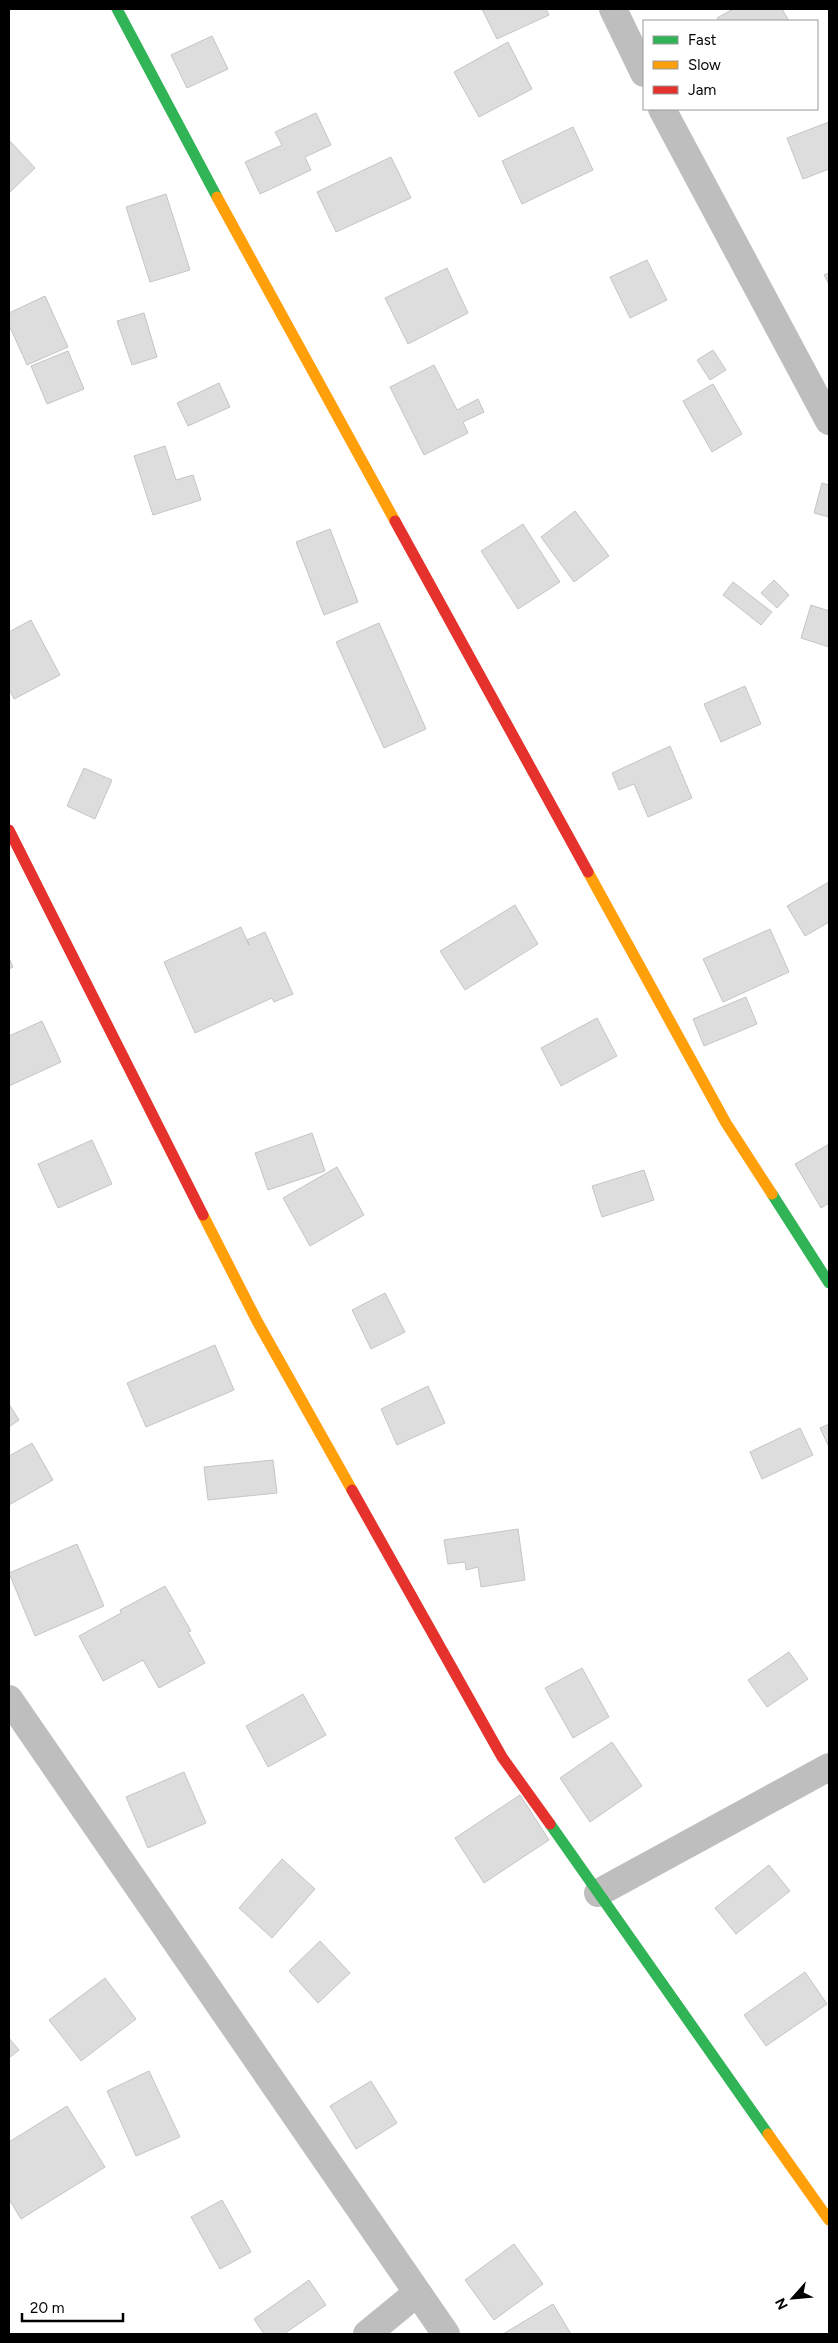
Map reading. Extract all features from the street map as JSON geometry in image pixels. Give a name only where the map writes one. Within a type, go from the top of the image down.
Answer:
[{"type":"street","points":[[117,9],[168,107],[726,1123],[829,1283]]},
{"type":"street","points":[[613,9],[643,71]]},
{"type":"street","points":[[663,110],[829,421]]},
{"type":"street","points":[[9,830],[257,1321],[502,1757],[829,2220]]},
{"type":"street","points":[[9,1699],[446,2334]]},
{"type":"street","points":[[598,1893],[829,1767]]},
{"type":"street","points":[[367,2334],[417,2293]]},
{"type":"building","points":[[482,9],[546,9],[549,15],[497,39]]},
{"type":"building","points":[[733,9],[782,9],[788,20],[718,20],[717,18]]},
{"type":"building","points":[[212,36],[228,69],[187,88],[171,55]]},
{"type":"building","points":[[508,42],[532,89],[479,117],[454,72]]},
{"type":"building","points":[[316,113],[331,145],[305,157],[311,170],[260,194],[245,162],[282,145],[275,132]]},
{"type":"building","points":[[829,122],[829,169],[803,179],[787,138]]},
{"type":"building","points":[[573,127],[593,170],[522,204],[502,161]]},
{"type":"building","points":[[9,140],[35,168],[9,193]]},
{"type":"building","points":[[391,157],[411,198],[336,232],[317,192]]},
{"type":"building","points":[[166,194],[190,270],[150,282],[126,207]]},
{"type":"building","points":[[647,260],[667,300],[630,318],[610,277]]},
{"type":"building","points":[[447,268],[468,313],[408,344],[385,298]]},
{"type":"building","points":[[829,273],[829,284],[824,275]]},
{"type":"building","points":[[45,296],[68,347],[27,365],[9,325],[9,313]]},
{"type":"building","points":[[144,313],[157,357],[132,365],[117,321]]},
{"type":"building","points":[[713,350],[726,370],[710,380],[697,360]]},
{"type":"building","points":[[68,351],[84,389],[47,404],[31,366]]},
{"type":"building","points":[[434,365],[457,410],[478,399],[484,412],[463,422],[468,433],[424,455],[390,387]]},
{"type":"building","points":[[219,383],[230,407],[188,426],[177,403]]},
{"type":"building","points":[[713,384],[742,434],[712,452],[683,401]]},
{"type":"building","points":[[165,446],[176,480],[193,475],[201,500],[153,515],[134,456]]},
{"type":"building","points":[[822,483],[829,485],[829,517],[814,513]]},
{"type":"building","points":[[575,511],[609,556],[574,582],[541,537]]},
{"type":"building","points":[[523,524],[560,582],[518,609],[481,551]]},
{"type":"building","points":[[330,529],[358,602],[324,615],[296,542]]},
{"type":"building","points":[[774,580],[789,595],[777,608],[761,593]]},
{"type":"building","points":[[733,582],[772,612],[761,625],[723,595]]},
{"type":"building","points":[[811,605],[829,611],[829,647],[801,638]]},
{"type":"building","points":[[31,620],[60,675],[14,699],[9,689],[9,632]]},
{"type":"building","points":[[379,623],[426,729],[384,748],[336,642]]},
{"type":"building","points":[[745,686],[761,724],[721,742],[704,704]]},
{"type":"building","points":[[670,746],[692,798],[648,817],[634,784],[619,790],[612,773]]},
{"type":"building","points":[[84,768],[112,780],[95,819],[67,806]]},
{"type":"building","points":[[829,882],[829,922],[805,936],[787,906]]},
{"type":"building","points":[[515,905],[538,944],[465,990],[440,951]]},
{"type":"building","points":[[241,927],[249,945],[247,940],[265,932],[293,994],[274,1002],[272,998],[195,1033],[164,962]]},
{"type":"building","points":[[770,929],[789,972],[723,1002],[703,959]]},
{"type":"building","points":[[9,958],[13,967],[9,969]]},
{"type":"building","points":[[746,997],[757,1024],[704,1046],[693,1019]]},
{"type":"building","points":[[597,1018],[617,1056],[561,1086],[541,1048]]},
{"type":"building","points":[[42,1021],[61,1062],[9,1086],[9,1036]]},
{"type":"building","points":[[312,1133],[325,1171],[268,1190],[255,1153]]},
{"type":"building","points":[[92,1140],[112,1184],[58,1208],[38,1164]]},
{"type":"building","points":[[829,1144],[829,1203],[821,1208],[795,1164]]},
{"type":"building","points":[[337,1167],[364,1215],[310,1246],[283,1198]]},
{"type":"building","points":[[644,1170],[654,1200],[602,1217],[592,1186]]},
{"type":"building","points":[[385,1293],[405,1332],[371,1349],[352,1310]]},
{"type":"building","points":[[215,1345],[234,1390],[146,1427],[127,1383]]},
{"type":"building","points":[[428,1386],[445,1423],[397,1445],[381,1409]]},
{"type":"building","points":[[9,1404],[19,1420],[9,1427]]},
{"type":"building","points":[[829,1424],[829,1447],[820,1428]]},
{"type":"building","points":[[800,1428],[813,1455],[762,1479],[750,1452]]},
{"type":"building","points":[[32,1443],[53,1480],[9,1505],[9,1456]]},
{"type":"building","points":[[273,1460],[277,1493],[208,1500],[204,1467]]},
{"type":"building","points":[[518,1529],[525,1580],[481,1587],[478,1567],[466,1570],[465,1562],[448,1564],[444,1540]]},
{"type":"building","points":[[77,1544],[104,1606],[35,1636],[9,1573]]},
{"type":"building","points":[[165,1586],[191,1631],[188,1632],[205,1663],[159,1688],[143,1660],[103,1681],[79,1636],[121,1613],[120,1610]]},
{"type":"building","points":[[789,1652],[808,1679],[767,1707],[748,1680]]},
{"type":"building","points":[[582,1668],[609,1717],[573,1738],[545,1688]]},
{"type":"building","points":[[303,1694],[326,1735],[268,1767],[246,1726]]},
{"type":"building","points":[[612,1742],[642,1786],[590,1822],[560,1778]]},
{"type":"building","points":[[184,1772],[206,1823],[148,1848],[126,1797]]},
{"type":"building","points":[[520,1795],[549,1840],[484,1883],[455,1838]]},
{"type":"building","points":[[282,1859],[315,1889],[272,1938],[239,1908]]},
{"type":"building","points":[[769,1865],[790,1891],[736,1934],[715,1908]]},
{"type":"building","points":[[320,1941],[350,1973],[318,2003],[289,1971]]},
{"type":"building","points":[[805,1972],[827,2004],[766,2046],[744,2015]]},
{"type":"building","points":[[105,1978],[136,2019],[81,2061],[49,2020]]},
{"type":"building","points":[[9,2038],[19,2050],[9,2058]]},
{"type":"building","points":[[149,2071],[180,2137],[136,2156],[107,2091]]},
{"type":"building","points":[[371,2081],[397,2123],[356,2149],[330,2106]]},
{"type":"building","points":[[67,2106],[105,2167],[21,2219],[9,2199],[9,2142]]},
{"type":"building","points":[[222,2200],[251,2252],[220,2269],[191,2217]]},
{"type":"building","points":[[514,2244],[543,2284],[494,2320],[465,2280]]},
{"type":"building","points":[[309,2280],[326,2305],[284,2334],[264,2334],[254,2319]]},
{"type":"building","points":[[553,2304],[571,2334],[503,2334]]},
{"type":"traffic: fast","points":[[117,9],[217,197]]},
{"type":"traffic: fast","points":[[772,1194],[829,1283]]},
{"type":"traffic: fast","points":[[550,1824],[768,2134]]},
{"type":"traffic: slow","points":[[217,197],[395,521]]},
{"type":"traffic: slow","points":[[588,872],[726,1123],[772,1194]]},
{"type":"traffic: slow","points":[[203,1215],[257,1321],[352,1490]]},
{"type":"traffic: slow","points":[[768,2134],[829,2220]]},
{"type":"traffic: jam","points":[[395,521],[588,872]]},
{"type":"traffic: jam","points":[[9,830],[203,1215]]},
{"type":"traffic: jam","points":[[352,1490],[502,1757],[550,1824]]}]
